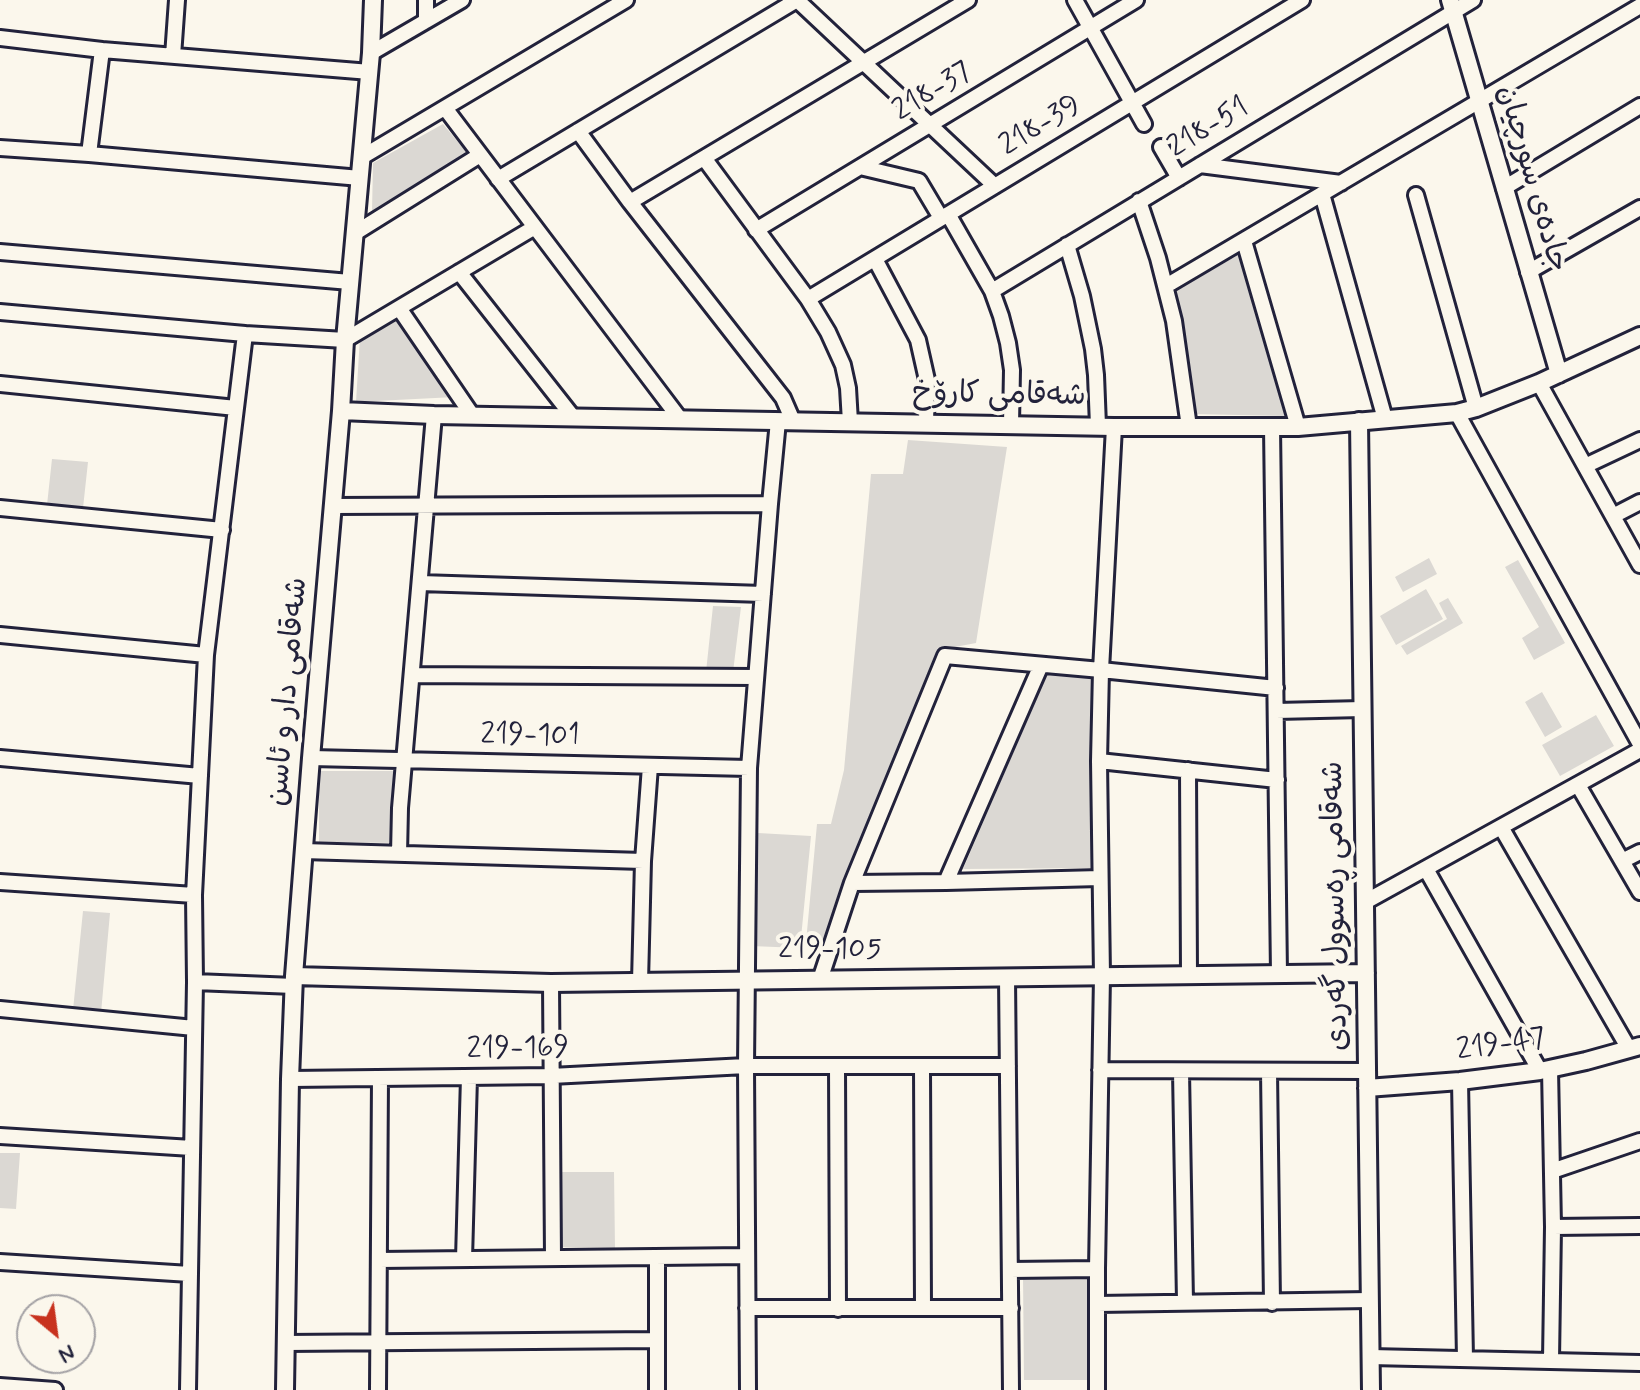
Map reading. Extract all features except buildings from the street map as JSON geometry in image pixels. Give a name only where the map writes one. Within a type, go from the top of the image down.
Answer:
[{"type":"street","points":[[173,56],[177,0]]},
{"type":"street","name":"شەقامی دار و ئاسن","points":[[285,1390],[294,981],[345,340],[370,72],[373,0]]},
{"type":"street","points":[[426,0],[426,21]]},
{"type":"street","points":[[371,53],[462,0]]},
{"type":"street","points":[[362,157],[626,0]]},
{"type":"street","points":[[498,179],[797,0],[995,186]]},
{"type":"street","points":[[630,202],[968,0]]},
{"type":"street","points":[[1075,0],[1144,124]]},
{"type":"street","name":"218-37","points":[[756,230],[1136,0]]},
{"type":"street","name":"218-39","points":[[808,299],[1302,0]]},
{"type":"street","name":"218-51","points":[[992,291],[1200,165],[1452,6],[1473,0]]},
{"type":"street","name":"جادەی سورچیان","points":[[1452,6],[1559,374]]},
{"type":"street","points":[[1166,286],[1640,6]]},
{"type":"street","points":[[0,38],[102,50],[370,72]]},
{"type":"street","points":[[89,154],[102,50]]},
{"type":"street","points":[[1504,188],[1640,106]]},
{"type":"street","points":[[445,108],[680,419]]},
{"type":"street","points":[[578,131],[783,398],[785,421],[770,504],[749,768],[746,1066],[748,1390]]},
{"type":"street","points":[[1161,147],[1179,178]]},
{"type":"street","points":[[0,148],[360,178]]},
{"type":"street","points":[[355,233],[480,155]]},
{"type":"street","points":[[704,158],[808,299],[828,332],[843,365],[850,422]]},
{"type":"street","points":[[1200,165],[1342,183]]},
{"type":"street","points":[[860,167],[919,181],[992,291],[1010,356],[1011,424]]},
{"type":"street","points":[[1322,194],[1385,419]]},
{"type":"street","points":[[1416,195],[1476,408]]},
{"type":"street","points":[[1139,201],[1166,286],[1179,347],[1189,427]]},
{"type":"street","points":[[1528,272],[1638,211]]},
{"type":"street","points":[[0,312],[345,340],[535,227]]},
{"type":"street","points":[[1244,241],[1298,427]]},
{"type":"street","points":[[1067,245],[1088,322],[1106,426],[1099,761],[1102,976],[1097,1390]]},
{"type":"street","points":[[0,252],[350,282]]},
{"type":"street","points":[[875,259],[918,340],[927,380],[926,423]]},
{"type":"street","points":[[459,272],[573,417]]},
{"type":"street","points":[[399,308],[472,415]]},
{"type":"street","points":[[188,1390],[194,895],[206,655],[245,334]]},
{"type":"street","name":"شەقامی کارۆخ","points":[[341,411],[785,421],[1298,427],[1457,413],[1476,408],[1539,383],[1640,336]]},
{"type":"street","points":[[1539,383],[1640,565]]},
{"type":"street","points":[[0,384],[236,408]]},
{"type":"street","points":[[1365,902],[1578,785],[1640,747],[1457,413]]},
{"type":"street","points":[[399,854],[400,808],[434,415]]},
{"type":"street","name":"شەقامی ڕەسوول گەردی","points":[[1359,421],[1371,1390]]},
{"type":"street","points":[[1272,427],[1279,974]]},
{"type":"street","points":[[1585,466],[1640,440]]},
{"type":"street","points":[[1613,516],[1640,502]]},
{"type":"street","points":[[333,506],[770,504]]},
{"type":"street","points":[[0,508],[222,530]]},
{"type":"street","points":[[420,583],[763,594]]},
{"type":"street","points":[[0,635],[206,655]]},
{"type":"street","points":[[820,980],[852,883],[945,656],[1276,688]]},
{"type":"street","points":[[946,882],[1041,665]]},
{"type":"street","points":[[413,675],[756,677]]},
{"type":"street","points":[[1276,711],[1363,709]]},
{"type":"street","points":[[0,758],[200,776]]},
{"type":"street","name":"219-101","points":[[311,758],[749,768]]},
{"type":"street","points":[[1099,761],[1277,780]]},
{"type":"street","points":[[640,982],[643,861],[650,766]]},
{"type":"street","points":[[1188,770],[1189,975]]},
{"type":"street","points":[[1578,785],[1640,892]]},
{"type":"street","points":[[1501,827],[1635,1048]]},
{"type":"street","points":[[303,851],[643,861]]},
{"type":"street","points":[[1622,861],[1640,852]]},
{"type":"street","points":[[1426,869],[1545,1070],[1552,1171],[1551,1360]]},
{"type":"street","points":[[852,883],[1100,878]]},
{"type":"street","points":[[0,882],[194,895]]},
{"type":"street","name":"219-105","points":[[294,981],[551,983],[1366,973]]},
{"type":"street","points":[[1007,977],[1011,1390]]},
{"type":"street","points":[[195,982],[294,981]]},
{"type":"street","points":[[551,983],[553,1258]]},
{"type":"street","points":[[0,1009],[194,1028]]},
{"type":"street","name":"219-47","points":[[1367,1088],[1545,1070],[1635,1048]]},
{"type":"street","name":"219-169","points":[[290,1079],[551,1076],[746,1066],[1008,1066]]},
{"type":"street","points":[[837,1066],[838,1309]]},
{"type":"street","points":[[922,1066],[923,1308]]},
{"type":"street","points":[[1100,1070],[1367,1071]]},
{"type":"street","points":[[1181,1071],[1185,1302]]},
{"type":"street","points":[[1269,1071],[1272,1303]]},
{"type":"street","points":[[464,1259],[469,1077]]},
{"type":"street","points":[[378,1390],[380,1078]]},
{"type":"street","points":[[1460,1081],[1465,1359]]},
{"type":"street","points":[[0,1136],[192,1148]]},
{"type":"street","points":[[1552,1171],[1640,1141]]},
{"type":"street","points":[[1553,1227],[1640,1226]]},
{"type":"street","points":[[379,1260],[747,1256]]},
{"type":"street","points":[[657,1257],[657,1390]]},
{"type":"street","points":[[0,1262],[190,1274]]},
{"type":"street","points":[[1010,1270],[1097,1269]]},
{"type":"street","points":[[1097,1304],[1370,1300]]},
{"type":"street","points":[[747,1308],[1011,1308]]},
{"type":"street","points":[[285,1343],[657,1340]]},
{"type":"street","points":[[1370,1357],[1640,1363]]},
{"type":"street","points":[[0,1386],[55,1390]]},
{"type":"shaded area","points":[[443,124],[469,155],[372,212],[373,163]]},
{"type":"shaded area","points":[[1240,254],[1285,416],[1191,414],[1173,292]]},
{"type":"shaded area","points":[[395,311],[455,397],[356,402],[360,337]]},
{"type":"shaded area","points":[[908,440],[1007,447],[976,643],[939,650],[826,942],[806,942],[817,824],[831,824],[844,770],[871,474],[903,474]]},
{"type":"shaded area","points":[[52,459],[88,462],[83,508],[47,505]]},
{"type":"shaded area","points":[[1429,558],[1437,574],[1403,592],[1395,577]]},
{"type":"shaded area","points":[[1518,560],[1565,643],[1534,660],[1522,638],[1539,627],[1505,567]]},
{"type":"shaded area","points":[[1426,589],[1443,619],[1396,645],[1380,616]]},
{"type":"shaded area","points":[[1448,598],[1463,623],[1407,655],[1401,646],[1447,619],[1439,603]]},
{"type":"shaded area","points":[[713,606],[741,607],[733,672],[706,672]]},
{"type":"shaded area","points":[[1047,674],[1097,677],[1092,868],[963,869]]},
{"type":"shaded area","points":[[1542,692],[1562,727],[1545,737],[1525,702]]},
{"type":"shaded area","points":[[1596,715],[1614,746],[1560,776],[1542,745]]},
{"type":"shaded area","points":[[319,771],[397,771],[396,843],[319,842]]},
{"type":"shaded area","points":[[758,833],[811,836],[800,948],[751,946]]},
{"type":"shaded area","points":[[83,911],[110,913],[101,1013],[73,1010]]},
{"type":"shaded area","points":[[0,1153],[20,1153],[16,1209],[0,1208]]},
{"type":"shaded area","points":[[560,1172],[614,1172],[615,1248],[559,1247]]},
{"type":"shaded area","points":[[1023,1276],[1090,1276],[1090,1380],[1024,1380]]}]
